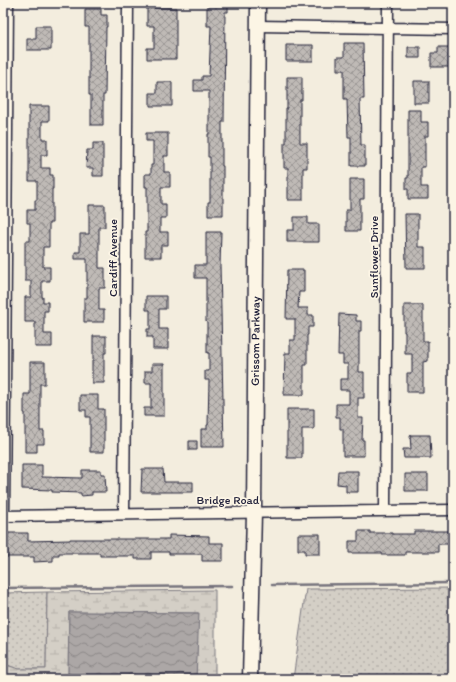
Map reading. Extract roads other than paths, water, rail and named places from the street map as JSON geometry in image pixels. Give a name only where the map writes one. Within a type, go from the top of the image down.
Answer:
[{"type":"main road","name":"Grissom Parkway","points":[[250,679],[254,513],[258,3]]},
{"type":"street","points":[[3,516],[8,3]]},
{"type":"street","name":"Cardiff Avenue","points":[[124,514],[128,3]]},
{"type":"street","name":"Sunflower Drive","points":[[384,511],[388,3]]},
{"type":"street","points":[[258,26],[453,29]]},
{"type":"street","name":"Bridge Road","points":[[3,516],[453,510]]},
{"type":"water","points":[[69,612],[199,613],[196,679],[68,679]]},
{"type":"waterway","points":[[272,585],[453,583]]},
{"type":"waterway","points":[[3,588],[232,586]]}]
